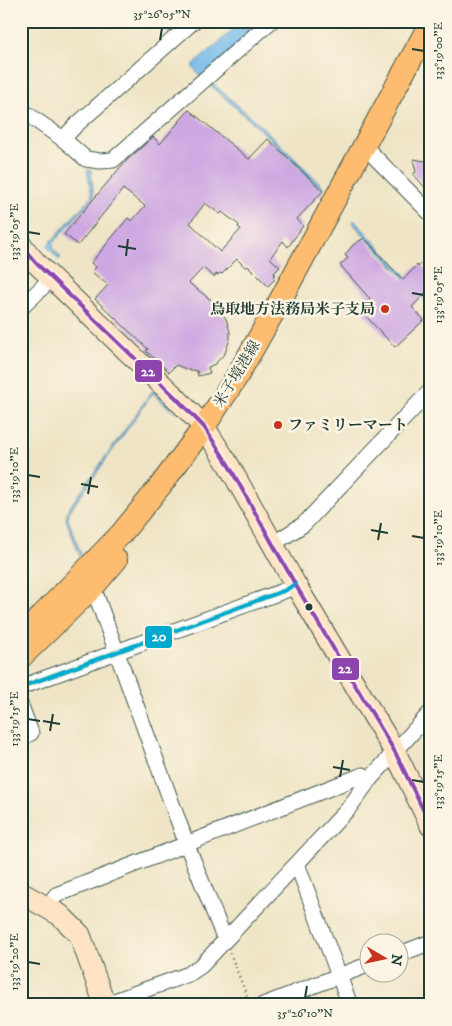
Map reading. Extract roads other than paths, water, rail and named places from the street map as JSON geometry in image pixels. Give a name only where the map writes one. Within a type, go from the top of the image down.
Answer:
[{"type":"main road","name":"米子境港線","points":[[368,150],[431,22]]},
{"type":"main road","name":"米子境港線","points":[[21,657],[93,587],[208,432],[236,378],[368,150],[431,50]]},
{"type":"main road","points":[[21,245],[208,432],[394,752],[431,826]]},
{"type":"main road","name":"米子境港線","points":[[21,637],[121,534],[160,485],[208,432]]},
{"type":"main road","points":[[21,893],[60,915],[80,935],[105,1005]]},
{"type":"street","points":[[63,139],[75,126],[194,21]]},
{"type":"street","points":[[21,110],[63,139],[86,159],[113,160],[272,21]]},
{"type":"street","points":[[368,150],[431,214]]},
{"type":"street","points":[[21,308],[52,278]]},
{"type":"street","points":[[273,544],[304,524],[431,390]]},
{"type":"street","points":[[21,687],[286,590],[295,584]]},
{"type":"street","points":[[93,587],[187,845],[225,940]]},
{"type":"street","points":[[21,706],[31,733],[21,738]]},
{"type":"street","points":[[105,1005],[189,974],[212,956],[348,809],[370,779],[431,712]]},
{"type":"street","points":[[46,908],[56,895],[363,775],[370,779]]},
{"type":"street","points":[[297,864],[350,1005]]},
{"type":"street","points":[[410,950],[431,942]]},
{"type":"street","points":[[263,1005],[360,968]]},
{"type":"water","points":[[243,21],[261,21],[210,81],[259,124],[324,187],[323,190],[261,130],[201,77],[192,66]]},
{"type":"water","points":[[87,170],[91,170],[94,197],[53,243],[53,248],[61,258],[59,260],[47,246],[92,196]]},
{"type":"water","points":[[354,220],[431,302],[431,306],[359,230],[353,223]]},
{"type":"water","points":[[153,390],[175,411],[174,413],[153,393],[69,512],[68,519],[82,556],[80,557],[66,519],[67,511]]},
{"type":"place","name":"鳥取地方法務局米子支局","points":[[385,309]]},
{"type":"place","name":"ファミリーマート","points":[[278,425]]}]
